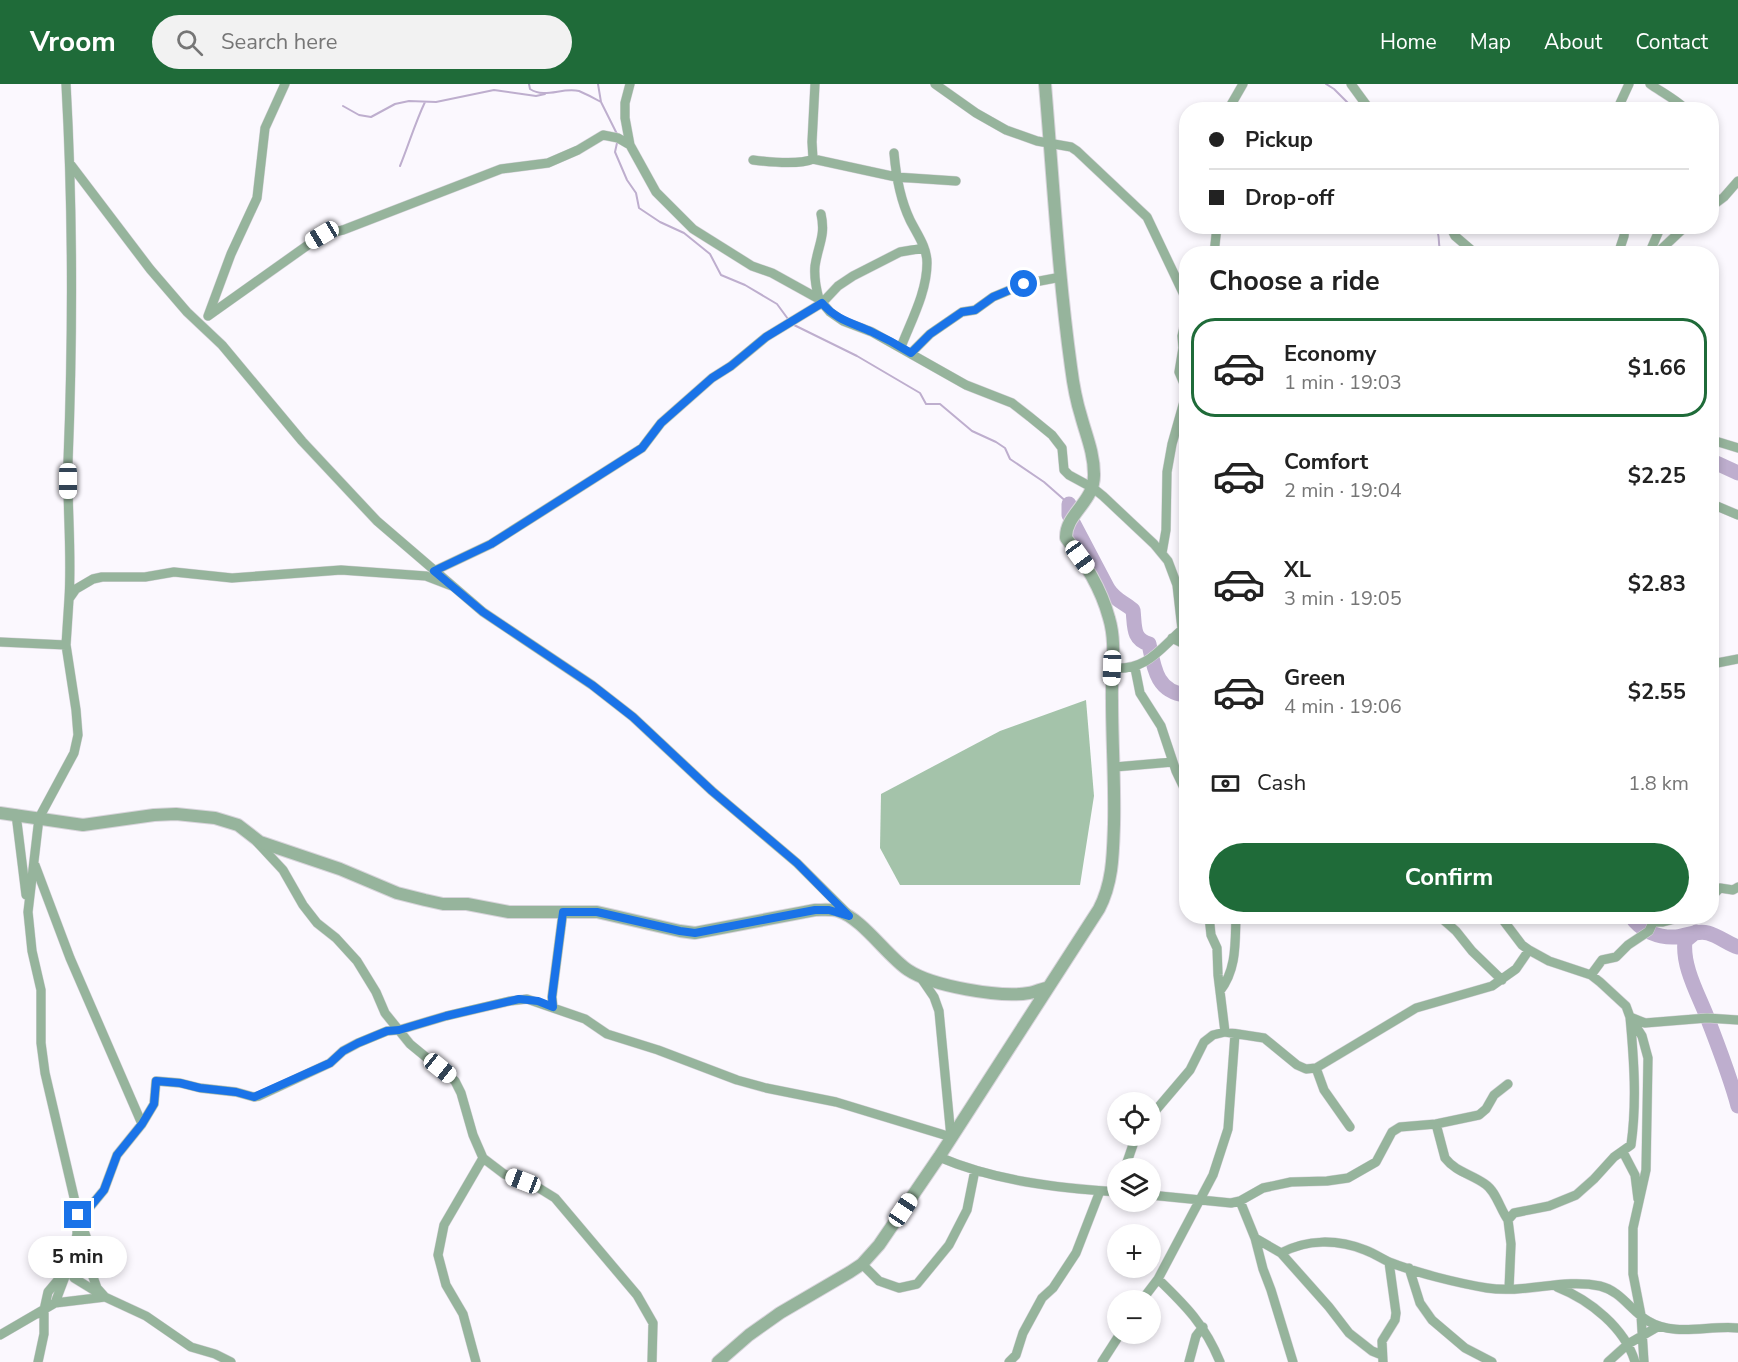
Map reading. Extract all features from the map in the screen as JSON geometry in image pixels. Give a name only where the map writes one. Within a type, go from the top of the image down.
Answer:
[{"type":"street","points":[[29,922],[30,888],[39,818],[74,753],[78,735],[66,645],[69,599],[68,463],[71,412],[70,165],[66,84]]},
{"type":"street","points":[[203,328],[231,254],[257,198],[265,128],[285,84]]},
{"type":"street","points":[[630,84],[627,91],[625,118],[630,145],[656,192],[693,229],[752,266],[772,273],[820,301],[843,321],[872,332],[901,347],[966,385],[1012,403],[1058,441],[1064,454],[1064,470],[1077,480],[1094,488],[1162,553],[1173,570],[1179,592]]},
{"type":"street","points":[[813,159],[815,84]]},
{"type":"street","points":[[935,84],[976,113],[1006,130],[1050,145],[1071,147],[1077,151],[1143,213],[1179,282]]},
{"type":"street","points":[[718,1362],[749,1335],[780,1313],[862,1264],[879,1245],[939,1157],[1046,987],[1099,909],[1108,889],[1114,847],[1112,630],[1109,617],[1088,568],[1066,538],[1072,520],[1094,488],[1094,464],[1080,415],[1071,371],[1045,84]]},
{"type":"street","points":[[1233,102],[1243,84]]},
{"type":"street","points":[[1351,84],[1364,102]]},
{"type":"street","points":[[1621,102],[1629,84]]},
{"type":"street","points":[[1650,84],[1662,94],[1679,102]]},
{"type":"street","points":[[208,316],[322,235],[343,230],[501,169],[548,164],[603,135],[618,138],[630,145]]},
{"type":"street","points":[[894,153],[896,177],[909,219],[924,248],[927,265],[924,285],[901,347]]},
{"type":"street","points":[[753,160],[769,162],[813,159],[896,177],[956,181]]},
{"type":"street","points":[[70,165],[147,267],[247,373],[310,449],[377,521],[483,612],[592,685],[633,717],[712,791],[797,863],[906,969],[921,978],[963,988],[1028,993],[1046,987]]},
{"type":"street","points":[[1719,201],[1738,181]]},
{"type":"street","points":[[820,301],[815,276],[823,239],[821,214]]},
{"type":"street","points":[[1454,234],[1467,246]]},
{"type":"street","points":[[1665,246],[1677,234]]},
{"type":"street","points":[[434,571],[491,544],[642,448],[661,423],[712,378],[838,286],[900,252],[924,248]]},
{"type":"street","points":[[911,353],[930,334],[962,312],[975,310],[993,297],[1024,284],[1061,277]]},
{"type":"street","points":[[1162,553],[1166,530],[1169,463],[1179,417]]},
{"type":"street","points":[[1719,444],[1738,448]]},
{"type":"street","points":[[1719,507],[1738,515]]},
{"type":"street","points":[[69,599],[76,589],[93,579],[145,577],[174,572],[232,578],[341,570],[426,576],[452,586]]},
{"type":"street","points":[[1112,668],[1135,668],[1150,658],[1179,632]]},
{"type":"street","points":[[1172,638],[1179,642]]},
{"type":"street","points":[[0,642],[66,645]]},
{"type":"street","points":[[1719,663],[1738,659]]},
{"type":"street","points":[[1135,668],[1140,693],[1161,726],[1179,776]]},
{"type":"street","points":[[1115,767],[1173,762]]},
{"type":"street","points":[[0,813],[83,825],[154,815],[196,816],[232,822],[243,829],[283,870],[303,905],[357,961],[385,1012],[410,1044],[455,1081],[483,1158],[504,1174],[534,1185],[555,1198],[637,1295],[653,1323],[652,1362]]},
{"type":"street","points":[[16,814],[32,951],[41,990],[41,1043],[45,1073],[77,1213],[87,1239],[93,1277],[97,1288],[105,1297]]},
{"type":"street","points":[[253,838],[340,869],[390,890],[443,904],[467,904],[509,912],[597,912],[695,933],[815,910],[829,910],[849,916]]},
{"type":"street","points":[[34,863],[70,958],[142,1124]]},
{"type":"street","points":[[1719,889],[1733,890],[1738,887]]},
{"type":"street","points":[[553,1007],[552,997],[563,912]]},
{"type":"street","points":[[1150,1290],[1158,1279],[1214,1176],[1228,1129],[1230,1033],[1220,991],[1217,948],[1213,941],[1210,924]]},
{"type":"street","points":[[1220,991],[1235,959],[1236,924]]},
{"type":"street","points":[[1448,924],[1502,980]]},
{"type":"street","points":[[1506,924],[1522,945],[1529,950],[1549,961],[1591,975],[1626,1006],[1642,1036],[1648,1058],[1646,1170],[1633,1228],[1634,1274],[1641,1316],[1644,1362]]},
{"type":"street","points":[[1591,975],[1602,960],[1616,957],[1628,945],[1649,932],[1653,924]]},
{"type":"street","points":[[1161,1104],[1190,1070],[1204,1042],[1213,1035],[1230,1033],[1264,1038],[1297,1065],[1306,1069],[1316,1068],[1416,1008],[1492,986],[1516,969],[1529,950]]},
{"type":"street","points":[[921,978],[933,997],[942,1028],[951,1137]]},
{"type":"street","points":[[77,1213],[90,1207],[104,1190],[117,1155],[142,1124],[154,1104],[156,1081],[236,1092],[254,1097],[330,1063],[343,1051],[387,1031],[399,1030],[519,999],[538,1001],[585,1019],[607,1034],[658,1050],[737,1080],[836,1102],[951,1137]]},
{"type":"street","points":[[1630,1017],[1645,1023],[1707,1018],[1738,1020]]},
{"type":"street","points":[[1508,1220],[1514,1213],[1549,1206],[1576,1195],[1614,1156],[1631,1145],[1635,1081],[1630,1017]]},
{"type":"street","points":[[1316,1068],[1324,1090],[1350,1127]]},
{"type":"street","points":[[1161,1196],[1202,1199],[1220,1203],[1240,1201],[1263,1188],[1291,1182],[1348,1178],[1376,1162],[1392,1132],[1400,1127],[1436,1124],[1479,1116],[1494,1095],[1508,1084]]},
{"type":"street","points":[[1436,1124],[1445,1158],[1459,1171],[1486,1184],[1508,1220],[1511,1244],[1509,1289]]},
{"type":"street","points":[[1623,1152],[1635,1176],[1638,1202]]},
{"type":"street","points":[[939,1157],[975,1170],[1022,1181],[1107,1191]]},
{"type":"street","points":[[476,1362],[463,1314],[446,1285],[438,1255],[444,1225],[483,1158]]},
{"type":"street","points":[[862,1264],[879,1281],[898,1287],[917,1284],[949,1245],[966,1210],[975,1170]]},
{"type":"street","points":[[1011,1361],[1016,1355],[1023,1333],[1042,1298],[1059,1279],[1076,1253],[1100,1191]]},
{"type":"street","points":[[1240,1201],[1255,1238],[1293,1362]]},
{"type":"street","points":[[55,1303],[76,1241],[77,1213]]},
{"type":"street","points":[[1255,1238],[1281,1253],[1349,1333],[1382,1359]]},
{"type":"street","points":[[1281,1253],[1293,1246],[1308,1243],[1335,1243],[1366,1250],[1389,1262],[1485,1288],[1509,1289],[1587,1284],[1604,1287],[1618,1295],[1648,1322],[1659,1326],[1676,1329],[1738,1328]]},
{"type":"street","points":[[1382,1359],[1382,1341],[1395,1320],[1396,1313],[1389,1262]]},
{"type":"street","points":[[69,1267],[74,1278],[105,1297],[146,1316],[191,1347],[215,1354],[231,1362]]},
{"type":"street","points":[[38,1362],[44,1334],[44,1310],[48,1292],[69,1267]]},
{"type":"street","points":[[1409,1268],[1420,1303],[1431,1320],[1465,1348],[1492,1362]]},
{"type":"street","points":[[1158,1279],[1203,1327],[1220,1362]]},
{"type":"street","points":[[1555,1286],[1575,1295],[1591,1306],[1619,1331],[1628,1344],[1635,1362]]},
{"type":"street","points":[[0,1335],[55,1303],[105,1297]]},
{"type":"street","points":[[1608,1362],[1628,1344],[1659,1326]]},
{"type":"street","points":[[1189,1362],[1196,1336],[1203,1327]]},
{"type":"street","points":[[1102,1362],[1114,1344]]},
{"type":"green space","points":[[1086,700],[1094,796],[1080,885],[900,885],[880,848],[881,794],[1000,731]]},
{"type":"waterway","points":[[529,84],[530,89],[536,92],[573,90],[601,102]]},
{"type":"waterway","points":[[598,84],[601,102],[617,134]]},
{"type":"waterway","points":[[1326,84],[1347,102]]},
{"type":"waterway","points":[[343,106],[359,115],[371,117],[395,104],[409,101],[436,102],[494,90],[536,96],[545,94]]},
{"type":"waterway","points":[[400,166],[425,102]]},
{"type":"waterway","points":[[617,143],[615,152],[627,180],[636,193],[639,208],[660,222],[684,233],[710,254],[721,275],[745,285],[777,304],[788,319]]},
{"type":"waterway","points":[[1438,234],[1439,246]]},
{"type":"waterway","points":[[794,325],[857,356],[920,393],[926,404],[940,404],[972,431],[1005,448],[1010,459],[1044,482],[1069,504]]},
{"type":"waterway","points":[[1719,464],[1738,473]]},
{"type":"waterway","points":[[1069,504],[1069,515],[1108,589],[1117,599],[1133,610],[1135,631],[1140,639],[1149,644],[1158,678],[1169,689],[1179,694]]},
{"type":"waterway","points":[[1637,924],[1645,930],[1663,936],[1676,937],[1704,932],[1738,947]]},
{"type":"waterway","points":[[1696,932],[1685,941],[1686,960],[1691,980],[1724,1061],[1738,1106]]},
{"type":"route","points":[[78,1215],[77,1210],[90,1207],[104,1190],[117,1155],[142,1124],[154,1104],[156,1081],[236,1092],[254,1097],[330,1063],[343,1051],[387,1031],[399,1030],[519,999],[538,1001],[553,1007],[552,997],[563,912],[597,912],[695,933],[815,910],[829,910],[849,916],[797,863],[712,791],[633,717],[592,685],[483,612],[434,571],[482,550],[642,448],[661,423],[712,378],[731,366],[766,337],[822,303],[843,321],[872,332],[911,353],[930,334],[962,312],[984,306],[993,297],[1024,284]]}]
